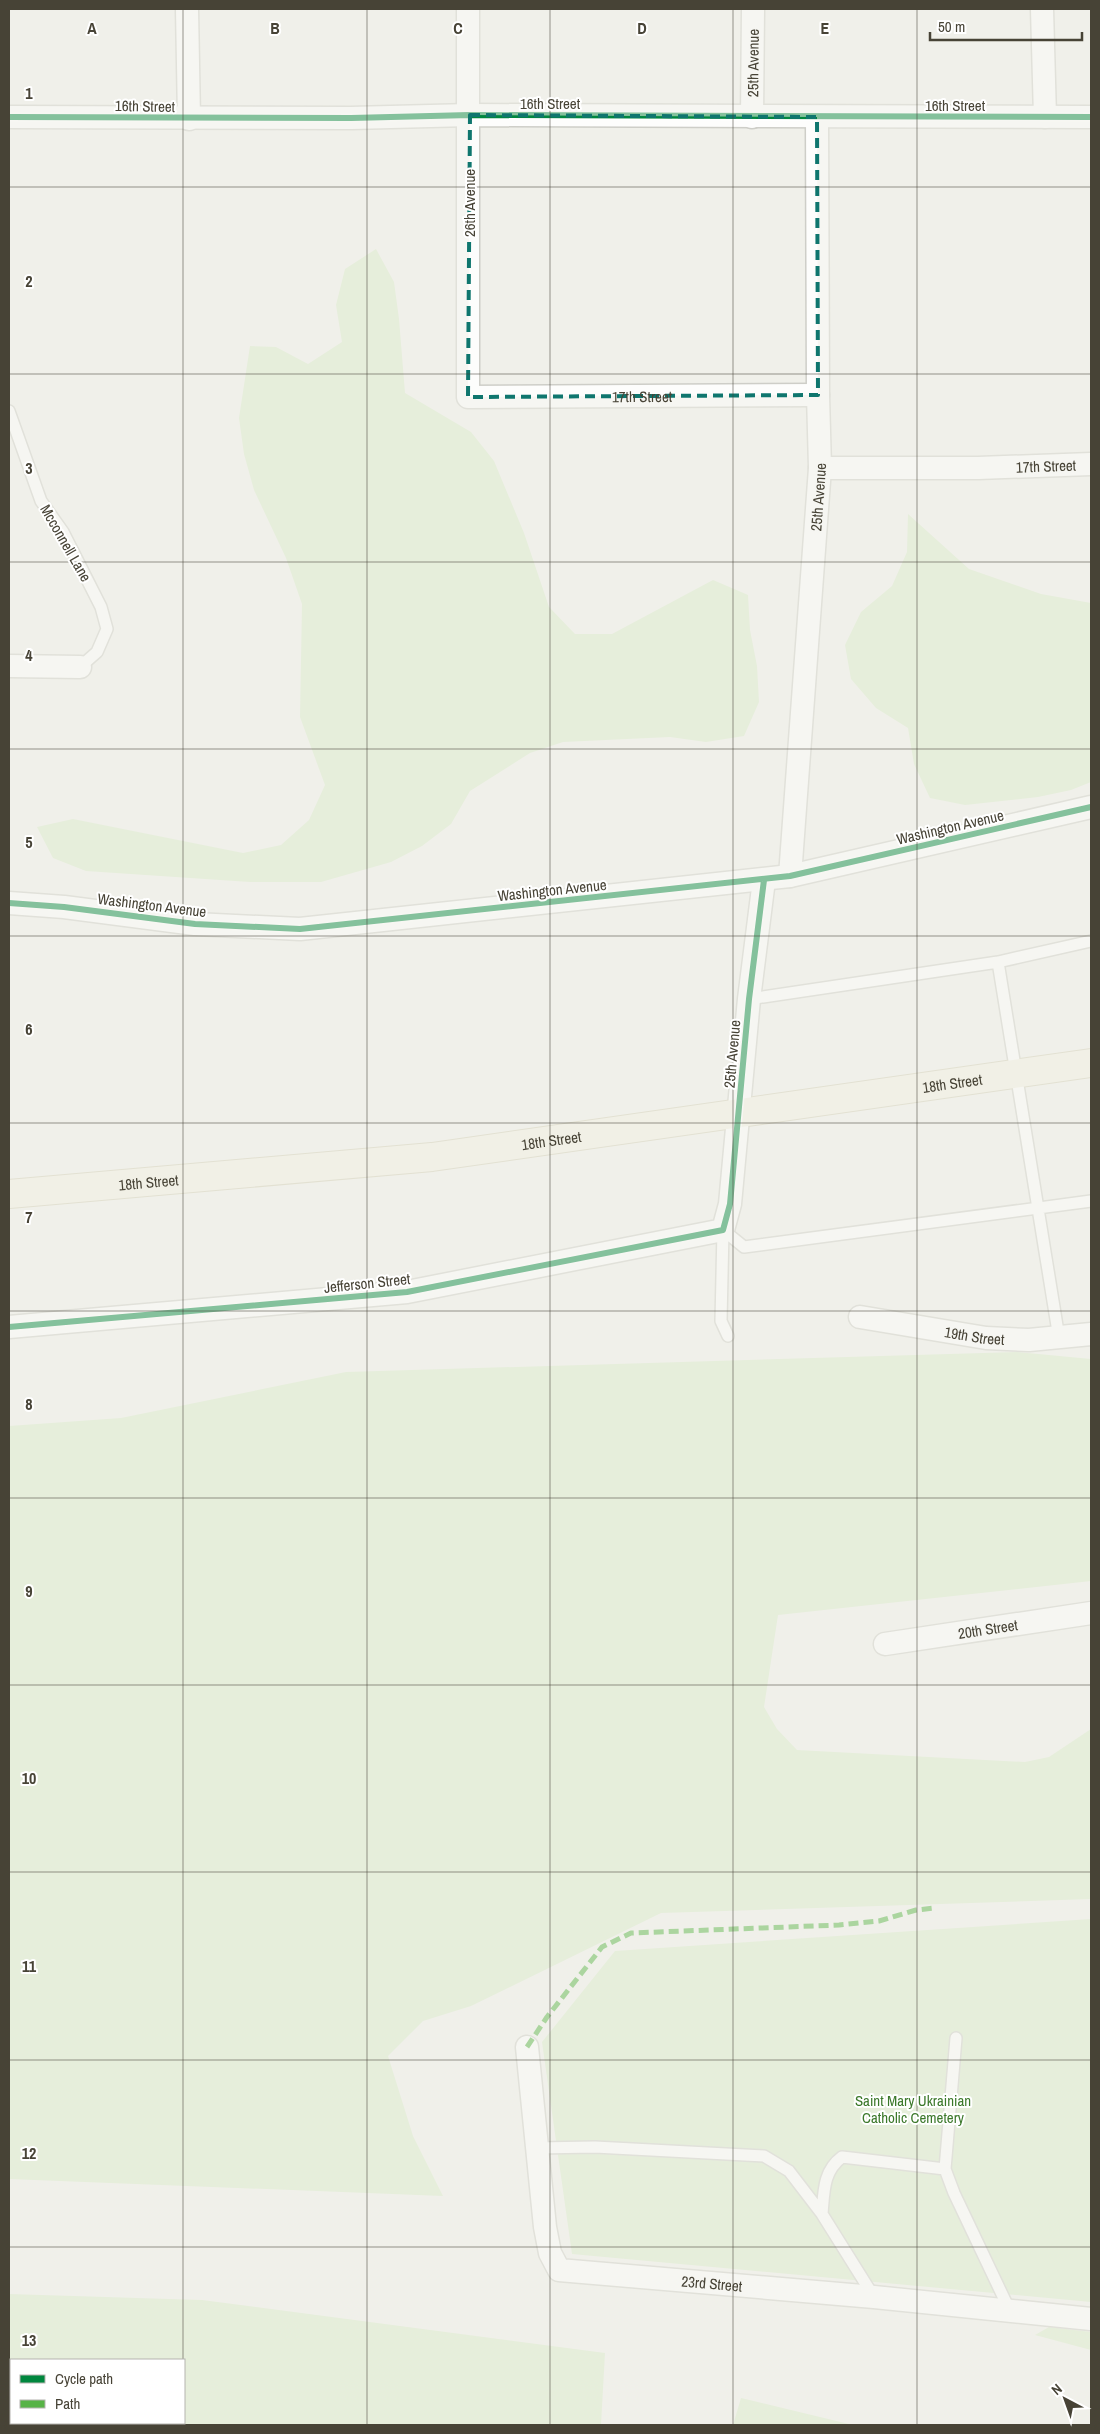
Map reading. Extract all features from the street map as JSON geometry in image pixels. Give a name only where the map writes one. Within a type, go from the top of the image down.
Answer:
[{"type":"main road","name":"18th Street","points":[[9,1194],[432,1158],[1091,1063]]},
{"type":"street","points":[[187,9],[189,118]]},
{"type":"street","name":"26th Avenue","points":[[468,9],[470,115],[468,397]]},
{"type":"street","name":"25th Avenue","points":[[752,117],[753,9]]},
{"type":"street","points":[[1042,9],[1045,117]]},
{"type":"street","name":"16th Street","points":[[9,117],[189,118],[470,115],[1091,118]]},
{"type":"street","name":"25th Avenue","points":[[790,876],[820,468],[817,117]]},
{"type":"street","name":"17th Street","points":[[468,397],[818,395]]},
{"type":"street","name":"17th Street","points":[[820,468],[978,468],[1091,464]]},
{"type":"street","points":[[9,666],[80,667]]},
{"type":"street","name":"Washington Avenue","points":[[9,903],[64,907],[196,924],[300,930],[790,876],[1091,807]]},
{"type":"street","name":"25th Avenue","points":[[723,1230],[730,1204],[740,1113],[749,999],[764,880]]},
{"type":"street","name":"Jefferson Street","points":[[9,1327],[407,1292],[723,1230]]},
{"type":"street","name":"19th Street","points":[[860,1317],[986,1338],[1030,1340],[1091,1334]]},
{"type":"street","name":"20th Street","points":[[885,1644],[1091,1613]]},
{"type":"street","name":"23rd Street","points":[[527,2047],[544,2227],[550,2253],[559,2270],[874,2297],[1091,2319]]},
{"type":"lane","name":"Mcconnell Lane","points":[[9,411],[41,501],[67,540],[101,607],[108,629],[97,652],[80,667]]},
{"type":"lane","points":[[749,999],[998,962],[1091,941]]},
{"type":"lane","points":[[998,962],[1059,1338]]},
{"type":"lane","points":[[723,1230],[744,1247],[1091,1200]]},
{"type":"lane","name":"25th Avenue","points":[[723,1230],[722,1321],[728,1336]]},
{"type":"lane","points":[[956,2038],[945,2169],[954,2193],[1010,2311]]},
{"type":"lane","points":[[537,2148],[595,2147],[764,2156],[790,2171],[822,2214],[874,2297]]},
{"type":"lane","points":[[822,2214],[826,2177],[835,2163],[842,2157],[945,2169]]},
{"type":"highlighted area","points":[[470,115],[817,117],[818,395],[468,397]]},
{"type":"green space","points":[[376,249],[394,282],[405,393],[471,432],[494,461],[524,533],[549,607],[575,634],[612,634],[713,580],[748,595],[750,630],[757,666],[759,702],[744,736],[706,742],[670,737],[563,742],[530,753],[470,791],[451,824],[422,846],[391,862],[321,882],[250,882],[86,871],[53,858],[37,827],[73,819],[243,853],[281,845],[309,820],[325,785],[300,717],[302,604],[286,558],[254,490],[244,454],[239,418],[250,346],[276,347],[308,364],[342,342],[336,305],[345,269]]},
{"type":"green space","points":[[908,514],[969,569],[1041,594],[1091,603],[1091,782],[1071,790],[1038,797],[965,805],[930,798],[914,764],[908,728],[876,708],[851,679],[845,645],[861,612],[892,586],[907,552]]},
{"type":"green space","points":[[1017,1352],[1091,1359],[1091,1581],[778,1615],[764,1707],[777,1729],[797,1750],[1025,1762],[1049,1757],[1091,1729],[1091,1899],[661,1913],[471,2006],[423,2021],[388,2056],[413,2136],[443,2196],[9,2179],[9,1426],[121,1418],[346,1372]]},
{"type":"green space","name":"Saint Mary Ukrainian Catholic Cemetery","points":[[1091,1919],[1091,2302],[572,2254],[542,2042],[615,1951]]},
{"type":"green space","points":[[9,2294],[202,2300],[605,2353],[601,2425],[9,2425]]},
{"type":"green space","points":[[1049,2327],[1091,2332],[1091,2350],[1035,2335]]},
{"type":"green space","points":[[741,2398],[853,2425],[733,2425]]},
{"type":"marked path","points":[[527,2047],[547,2017],[602,1947],[631,1933],[839,1925],[879,1921],[916,1910],[935,1908]]},
{"type":"cycle path","points":[[9,117],[351,118],[470,115],[1091,117]]},
{"type":"cycle path","points":[[9,903],[64,907],[195,924],[300,929],[790,876],[1091,807]]},
{"type":"cycle path","points":[[9,1327],[407,1292],[723,1230],[730,1204],[749,999],[764,880]]}]
